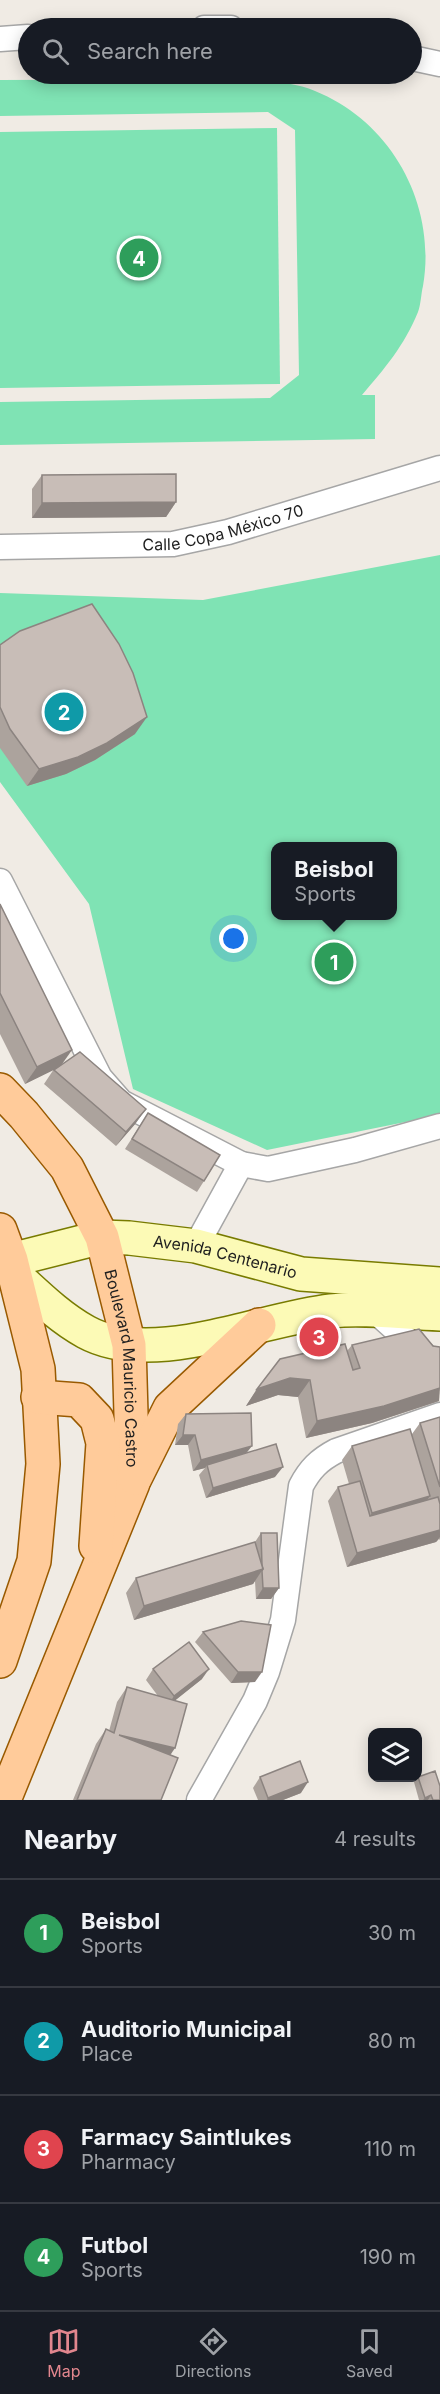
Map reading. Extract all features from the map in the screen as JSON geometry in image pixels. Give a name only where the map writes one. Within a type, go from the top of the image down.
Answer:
[{"type":"main road","name":"Boulevard Mauricio Castro","points":[[0,1090],[24,1115],[67,1168],[102,1237],[129,1345],[133,1483],[4,1800]]},
{"type":"main road","points":[[0,1230],[13,1268],[38,1369],[43,1464],[34,1561],[0,1660]]},
{"type":"main road","name":"Avenida Centenario","points":[[13,1268],[102,1237],[196,1246],[301,1274],[440,1284]]},
{"type":"main road","points":[[13,1268],[58,1314],[88,1333],[129,1345],[160,1346],[332,1311],[440,1314]]},
{"type":"main road","points":[[133,1483],[170,1408],[259,1325]]},
{"type":"main road","points":[[38,1397],[79,1400],[97,1419],[103,1443],[100,1512],[92,1584]]},
{"type":"street","points":[[0,39],[18,38]]},
{"type":"street","points":[[422,60],[440,64]]},
{"type":"street","name":"Calle Copa México 70","points":[[0,547],[173,544],[228,532],[440,468]]},
{"type":"street","points":[[0,881],[100,1078],[121,1102],[241,1164],[268,1169],[355,1150],[440,1126]]},
{"type":"street","points":[[196,1246],[241,1164]]},
{"type":"street","points":[[375,1311],[431,1361],[440,1364]]},
{"type":"street","points":[[199,1800],[255,1701],[267,1672],[284,1620],[301,1486],[310,1470],[320,1459],[336,1451],[440,1415]]},
{"type":"green space","points":[[0,80],[18,80],[18,84],[289,84],[315,91],[342,105],[366,123],[387,145],[403,170],[415,197],[423,226],[426,256],[420,302],[413,324],[386,366],[362,395],[375,395],[375,439],[0,445],[0,402],[270,398],[299,375],[295,130],[268,112],[0,116]]},
{"type":"green space","points":[[277,128],[280,384],[0,388],[0,132]]},
{"type":"green space","points":[[440,555],[440,1115],[267,1150],[133,1089],[89,904],[0,782],[0,593],[203,600]]},
{"type":"building","points":[[176,474],[176,502],[42,503],[42,475]]},
{"type":"building","points":[[92,604],[119,644],[133,673],[147,717],[107,743],[78,757],[39,769],[10,729],[0,707],[0,645],[20,631]]},
{"type":"building","points":[[0,904],[72,1050],[37,1067],[0,993]]},
{"type":"building","points":[[80,1052],[146,1109],[126,1132],[54,1070]]},
{"type":"building","points":[[148,1113],[220,1155],[204,1181],[132,1139]]},
{"type":"building","points":[[419,1329],[433,1346],[440,1347],[440,1388],[384,1406],[317,1421],[310,1380],[290,1378],[257,1389],[280,1359],[345,1344],[353,1370],[360,1368],[352,1345]]},
{"type":"building","points":[[251,1413],[252,1446],[201,1460],[195,1435],[183,1435],[186,1414]]},
{"type":"building","points":[[440,1417],[440,1487],[420,1423]]},
{"type":"building","points":[[410,1429],[430,1496],[372,1513],[352,1446]]},
{"type":"building","points":[[276,1444],[283,1467],[213,1488],[207,1465]]},
{"type":"building","points":[[360,1481],[370,1516],[438,1497],[440,1530],[357,1553],[338,1487]]},
{"type":"building","points":[[261,1533],[277,1533],[279,1588],[263,1588]]},
{"type":"building","points":[[255,1542],[263,1569],[144,1606],[136,1578]]},
{"type":"building","points":[[241,1621],[271,1625],[262,1672],[238,1672],[203,1632]]},
{"type":"building","points":[[189,1642],[209,1669],[174,1696],[153,1669]]},
{"type":"building","points":[[127,1687],[187,1704],[175,1748],[119,1735],[178,1758],[161,1800],[77,1800],[106,1729],[114,1733]]},
{"type":"building","points":[[300,1761],[308,1782],[268,1798],[260,1777]]},
{"type":"building","points":[[435,1771],[440,1786],[440,1800],[433,1800],[431,1795],[425,1798],[420,1782],[422,1782],[422,1776]]},
{"type":"place","name":"Futbol","points":[[139,258]]},
{"type":"place","name":"Auditorio Municipal","points":[[64,712]]},
{"type":"place","name":"Beisbol","points":[[334,962]]},
{"type":"place","name":"Farmacy Saintlukes","points":[[319,1337]]}]
